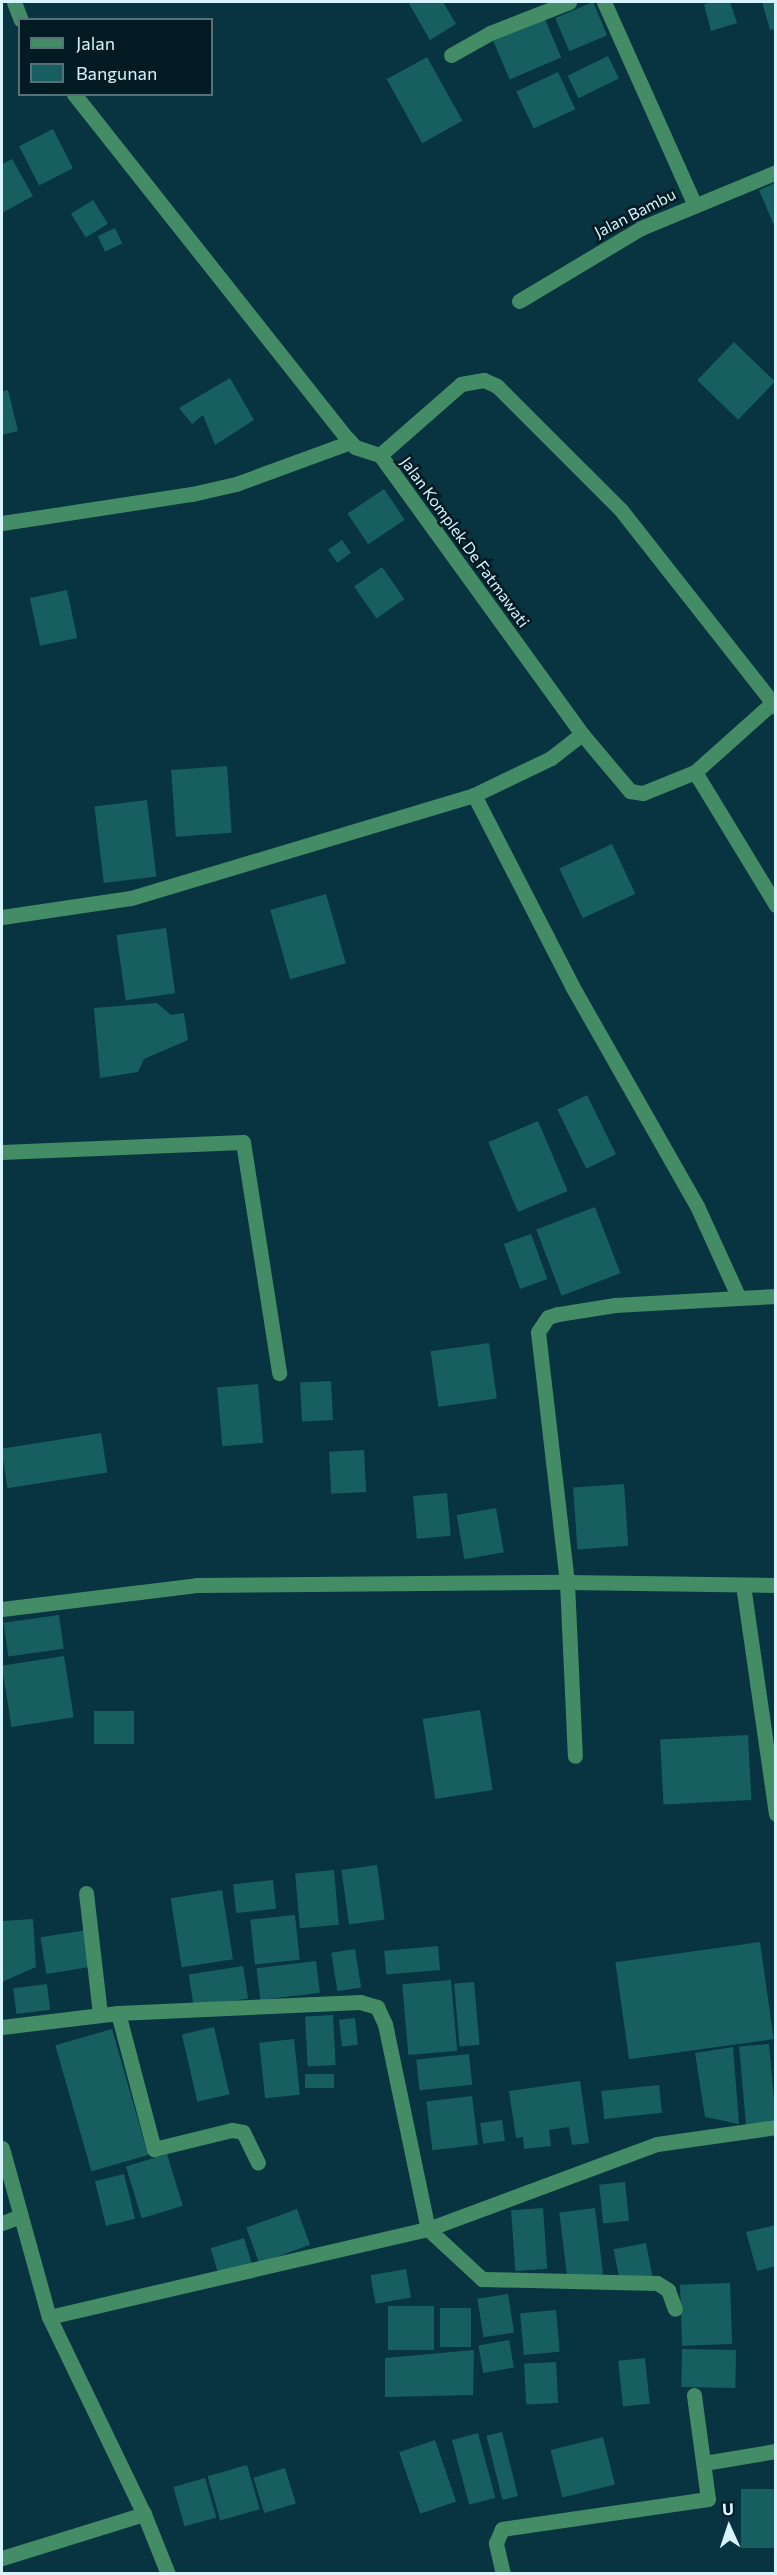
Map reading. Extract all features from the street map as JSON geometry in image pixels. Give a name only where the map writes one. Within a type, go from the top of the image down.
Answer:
[{"type":"street","points":[[14,2],[20,18]]},
{"type":"street","points":[[451,55],[490,33],[569,2]]},
{"type":"street","points":[[604,2],[694,203]]},
{"type":"street","name":"Jalan Komplek De Fatmawati","points":[[76,96],[351,442],[380,455],[582,734],[634,793],[695,772]]},
{"type":"street","name":"Jalan Bambu","points":[[519,301],[587,258],[694,203],[776,172]]},
{"type":"street","points":[[380,455],[461,384],[484,380],[497,386],[621,510],[773,705],[695,772],[776,904]]},
{"type":"street","points":[[2,522],[225,486],[351,442]]},
{"type":"street","points":[[2,917],[131,898],[474,795],[551,758],[582,734]]},
{"type":"street","points":[[474,795],[572,986],[697,1206],[739,1298]]},
{"type":"street","points":[[2,1152],[243,1142],[279,1373]]},
{"type":"street","points":[[575,1756],[567,1582],[538,1350],[543,1322],[558,1314],[615,1305],[776,1296]]},
{"type":"street","points":[[2,1609],[197,1585],[567,1582],[776,1585]]},
{"type":"street","points":[[742,1585],[776,1814]]},
{"type":"street","points":[[86,1893],[100,2014]]},
{"type":"street","points":[[2,2027],[118,2013],[360,2002],[377,2007],[385,2024],[428,2229],[482,2279],[657,2283],[668,2290],[675,2309]]},
{"type":"street","points":[[118,2013],[154,2149],[232,2130],[243,2132],[258,2163]]},
{"type":"street","points":[[49,2317],[428,2229],[657,2144],[776,2127]]},
{"type":"street","points":[[2,2148],[49,2317],[144,2514],[168,2574]]},
{"type":"street","points":[[2,2223],[20,2216]]},
{"type":"street","points":[[503,2574],[496,2543],[502,2529],[704,2501],[710,2496],[694,2395]]},
{"type":"street","points":[[704,2463],[776,2451]]},
{"type":"street","points":[[2,2558],[144,2514]]},
{"type":"building","points":[[408,2],[443,2],[456,24],[430,40]]},
{"type":"building","points":[[593,2],[607,35],[569,51],[555,18]]},
{"type":"building","points":[[730,2],[737,23],[711,31],[704,4]]},
{"type":"building","points":[[762,2],[776,2],[776,29],[770,30]]},
{"type":"building","points":[[544,17],[561,58],[510,79],[492,39]]},
{"type":"building","points":[[608,56],[619,78],[579,98],[568,76]]},
{"type":"building","points":[[427,57],[462,121],[422,143],[387,79]]},
{"type":"building","points":[[558,72],[575,109],[534,129],[516,91]]},
{"type":"building","points":[[53,129],[73,168],[39,185],[19,146]]},
{"type":"building","points":[[12,159],[33,196],[2,213],[2,164]]},
{"type":"building","points":[[775,183],[776,185],[776,230],[759,190]]},
{"type":"building","points":[[93,200],[108,224],[86,238],[71,214]]},
{"type":"building","points":[[115,228],[122,243],[105,251],[98,236]]},
{"type":"building","points":[[734,342],[775,382],[738,420],[697,380]]},
{"type":"building","points":[[230,378],[254,420],[215,445],[203,415],[192,424],[179,408]]},
{"type":"building","points":[[8,390],[18,431],[2,435],[2,391]]},
{"type":"building","points":[[384,489],[405,520],[368,544],[348,514]]},
{"type":"building","points":[[342,540],[351,553],[337,563],[328,550]]},
{"type":"building","points":[[382,567],[404,599],[377,618],[354,587]]},
{"type":"building","points":[[67,590],[77,638],[40,646],[30,598]]},
{"type":"building","points":[[227,766],[232,833],[176,837],[171,770]]},
{"type":"building","points":[[147,800],[156,876],[104,883],[94,806]]},
{"type":"building","points":[[612,844],[635,894],[583,918],[559,869]]},
{"type":"building","points":[[326,894],[346,963],[290,979],[270,910]]},
{"type":"building","points":[[166,928],[175,993],[126,1000],[116,935]]},
{"type":"building","points":[[157,1003],[171,1015],[184,1013],[188,1040],[144,1059],[138,1072],[100,1078],[94,1008]]},
{"type":"building","points":[[587,1095],[616,1154],[586,1169],[557,1109]]},
{"type":"building","points":[[538,1121],[568,1191],[518,1212],[488,1142]]},
{"type":"building","points":[[595,1207],[620,1273],[562,1296],[536,1230]]},
{"type":"building","points":[[531,1234],[547,1279],[520,1289],[504,1244]]},
{"type":"building","points":[[489,1343],[497,1398],[438,1407],[431,1351]]},
{"type":"building","points":[[331,1381],[333,1420],[302,1422],[300,1383]]},
{"type":"building","points":[[258,1384],[263,1443],[222,1446],[217,1388]]},
{"type":"building","points":[[101,1433],[107,1473],[8,1488],[2,1449]]},
{"type":"building","points":[[364,1450],[366,1492],[331,1494],[329,1452]]},
{"type":"building","points":[[624,1484],[628,1546],[577,1549],[573,1488]]},
{"type":"building","points":[[447,1493],[451,1536],[417,1539],[413,1496]]},
{"type":"building","points":[[496,1508],[504,1552],[464,1559],[457,1515]]},
{"type":"building","points":[[59,1615],[64,1649],[8,1656],[4,1623]]},
{"type":"building","points":[[64,1656],[74,1717],[11,1727],[2,1666]]},
{"type":"building","points":[[480,1710],[493,1790],[435,1799],[423,1719]]},
{"type":"building","points":[[94,1711],[134,1711],[134,1744],[94,1744]]},
{"type":"building","points":[[748,1735],[751,1800],[664,1805],[660,1740]]},
{"type":"building","points":[[377,1865],[385,1919],[349,1924],[341,1870]]},
{"type":"building","points":[[334,1870],[339,1925],[300,1928],[295,1873]]},
{"type":"building","points":[[273,1880],[276,1909],[236,1913],[233,1884]]},
{"type":"building","points":[[222,1890],[233,1959],[182,1967],[171,1898]]},
{"type":"building","points":[[295,1915],[300,1960],[255,1964],[250,1920]]},
{"type":"building","points":[[33,1919],[36,1967],[2,1982],[2,1921]]},
{"type":"building","points":[[87,1930],[93,1967],[46,1974],[41,1937]]},
{"type":"building","points":[[760,1942],[774,2039],[629,2059],[615,1962]]},
{"type":"building","points":[[438,1946],[440,1970],[386,1975],[384,1951]]},
{"type":"building","points":[[355,1949],[361,1988],[337,1991],[331,1953]]},
{"type":"building","points":[[316,1961],[320,1993],[260,2000],[256,1968]]},
{"type":"building","points":[[243,1966],[248,1999],[194,2007],[189,1975]]},
{"type":"building","points":[[451,1980],[457,2051],[408,2055],[402,1984]]},
{"type":"building","points":[[474,1982],[479,2045],[460,2047],[454,1984]]},
{"type":"building","points":[[47,1984],[50,2010],[16,2014],[13,1988]]},
{"type":"building","points":[[333,2015],[336,2065],[308,2066],[305,2016]]},
{"type":"building","points":[[355,2018],[358,2045],[342,2047],[339,2020]]},
{"type":"building","points":[[214,2027],[230,2094],[197,2102],[182,2034]]},
{"type":"building","points":[[112,2029],[148,2155],[91,2171],[55,2045]]},
{"type":"building","points":[[294,2039],[300,2095],[265,2098],[259,2043]]},
{"type":"building","points":[[769,2044],[776,2122],[746,2124],[739,2047]]},
{"type":"building","points":[[733,2047],[739,2124],[705,2117],[695,2053]]},
{"type":"building","points":[[469,2054],[472,2085],[420,2090],[416,2060]]},
{"type":"building","points":[[305,2074],[334,2074],[334,2088],[305,2088]]},
{"type":"building","points":[[580,2081],[589,2143],[572,2145],[569,2127],[549,2130],[551,2146],[524,2149],[523,2137],[516,2138],[509,2091]]},
{"type":"building","points":[[659,2085],[662,2113],[604,2119],[601,2091]]},
{"type":"building","points":[[472,2096],[478,2145],[432,2150],[426,2102]]},
{"type":"building","points":[[502,2120],[505,2141],[483,2144],[480,2123]]},
{"type":"building","points":[[167,2154],[183,2206],[142,2218],[126,2167]]},
{"type":"building","points":[[124,2174],[135,2219],[106,2226],[95,2181]]},
{"type":"building","points":[[625,2182],[629,2221],[603,2224],[599,2185]]},
{"type":"building","points":[[543,2208],[547,2269],[515,2271],[511,2210]]},
{"type":"building","points":[[595,2208],[603,2275],[567,2279],[559,2212]]},
{"type":"building","points":[[297,2209],[310,2245],[259,2263],[246,2227]]},
{"type":"building","points":[[776,2225],[776,2266],[757,2271],[746,2232]]},
{"type":"building","points":[[244,2238],[252,2264],[218,2274],[211,2248]]},
{"type":"building","points":[[646,2243],[652,2275],[620,2282],[614,2249]]},
{"type":"building","points":[[406,2269],[411,2298],[376,2304],[371,2275]]},
{"type":"building","points":[[730,2283],[732,2344],[682,2346],[680,2285]]},
{"type":"building","points":[[508,2294],[514,2333],[483,2337],[477,2299]]},
{"type":"building","points":[[388,2306],[434,2306],[434,2350],[388,2350]]},
{"type":"building","points":[[440,2308],[471,2308],[471,2347],[440,2347]]},
{"type":"building","points":[[556,2310],[560,2352],[524,2355],[520,2313]]},
{"type":"building","points":[[509,2340],[514,2368],[483,2373],[478,2345]]},
{"type":"building","points":[[682,2349],[736,2350],[735,2388],[681,2387]]},
{"type":"building","points":[[474,2350],[473,2395],[385,2397],[385,2358]]},
{"type":"building","points":[[645,2358],[650,2404],[623,2407],[618,2361]]},
{"type":"building","points":[[556,2362],[558,2403],[526,2405],[524,2364]]},
{"type":"building","points":[[502,2432],[518,2496],[502,2500],[486,2436]]},
{"type":"building","points":[[478,2433],[495,2498],[469,2505],[452,2440]]},
{"type":"building","points":[[603,2437],[615,2485],[562,2498],[551,2450]]},
{"type":"building","points":[[435,2440],[456,2501],[420,2514],[399,2452]]},
{"type":"building","points":[[247,2465],[260,2509],[220,2521],[208,2476]]},
{"type":"building","points":[[285,2468],[296,2503],[264,2513],[253,2478]]},
{"type":"building","points":[[205,2478],[216,2517],[185,2527],[173,2487]]},
{"type":"building","points":[[741,2489],[776,2489],[776,2548],[741,2548]]}]
